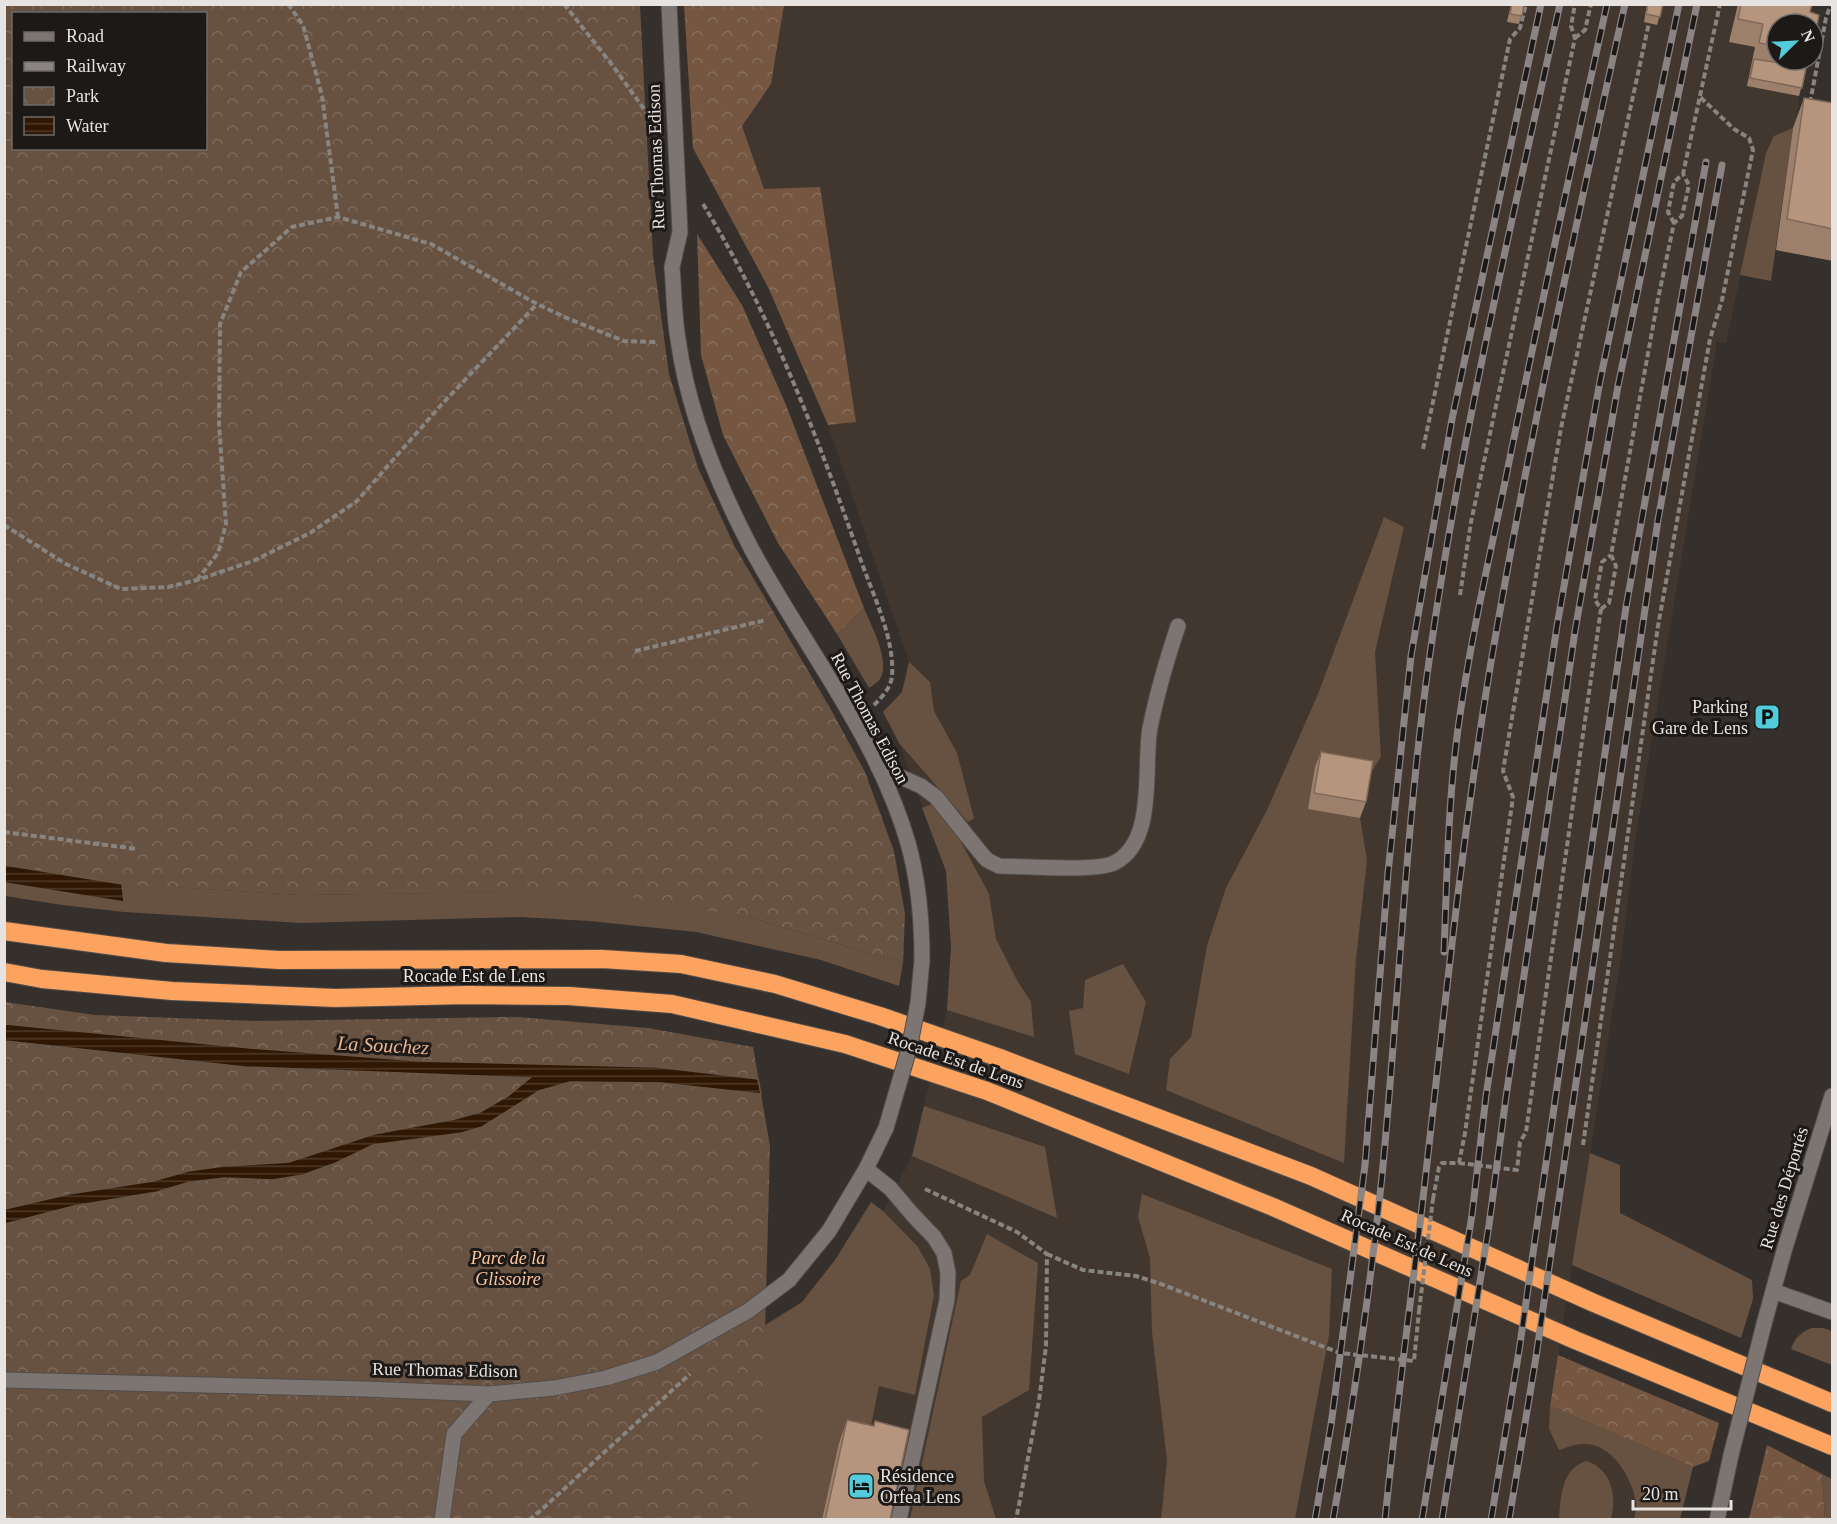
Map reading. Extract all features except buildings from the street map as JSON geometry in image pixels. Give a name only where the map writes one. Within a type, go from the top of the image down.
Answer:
[{"type":"highway","name":"Rocade Est de Lens","points":[[4,932],[166,953],[279,960],[602,959],[681,964],[776,984],[880,1016],[1000,1058],[1311,1176],[1594,1303],[1833,1403]]},
{"type":"highway","name":"Rocade Est de Lens","points":[[4,972],[42,979],[183,992],[335,998],[467,995],[569,996],[672,1004],[845,1044],[987,1091],[1251,1198],[1575,1340],[1833,1446]]},
{"type":"street","name":"Rue Thomas Edison","points":[[4,1380],[489,1394],[554,1388],[606,1378],[657,1362],[748,1311],[789,1280],[829,1231],[866,1169],[886,1128],[909,1049],[918,1003],[922,960],[922,921],[915,874],[904,832],[878,767],[853,719],[751,548],[706,451],[695,416],[678,340],[672,267],[680,232],[669,4]]},
{"type":"street","points":[[878,767],[921,786],[936,797],[987,860],[999,866],[1089,867],[1111,864],[1124,857],[1134,846],[1141,828],[1146,799],[1150,729],[1164,667],[1178,626]]},
{"type":"street","name":"Rue des Déportés","points":[[1718,1520],[1731,1455],[1764,1324],[1833,1096]]},
{"type":"street","points":[[866,1169],[890,1188],[934,1237],[944,1253],[948,1273],[947,1299],[899,1520]]},
{"type":"street","points":[[1773,1291],[1833,1312]]},
{"type":"street","points":[[442,1520],[454,1434],[489,1394]]},
{"type":"path","points":[[288,4],[303,25],[322,96],[338,217]]},
{"type":"path","points":[[1423,448],[1510,39],[1520,28],[1526,4]]},
{"type":"path","points":[[1460,595],[1471,522],[1575,38],[1571,26],[1575,4]]},
{"type":"path","points":[[1575,38],[1585,30],[1591,4]]},
{"type":"path","points":[[1674,223],[1668,212],[1674,182],[1683,174],[1720,4]]},
{"type":"path","points":[[1808,112],[1826,18],[1831,4]]},
{"type":"path","points":[[1459,1163],[1513,797],[1503,771],[1561,428],[1650,16]]},
{"type":"path","points":[[1583,1145],[1659,626],[1710,339],[1722,300],[1753,150],[1749,138],[1734,129],[1699,96]]},
{"type":"path","points":[[1601,609],[1609,603],[1616,566],[1611,555],[1674,223],[1682,216],[1689,185],[1683,174]]},
{"type":"path","points":[[198,580],[218,553],[226,524],[219,424],[220,324],[241,272],[292,227],[338,217],[431,244],[537,304],[624,341],[645,343],[678,340]]},
{"type":"path","points":[[4,525],[66,564],[121,589],[168,587],[198,580],[253,561],[301,538],[357,501],[442,404],[537,304]]},
{"type":"path","points":[[822,449],[884,624],[891,657],[892,679],[885,693],[870,709]]},
{"type":"path","points":[[932,1193],[1017,1232],[1047,1254],[1083,1270],[1127,1275],[1161,1284],[1340,1353],[1414,1361],[1433,1199],[1439,1167],[1448,1161],[1516,1170],[1520,1142],[1526,1132],[1601,609],[1595,600],[1602,562],[1611,555]]},
{"type":"path","points":[[635,651],[790,614]]},
{"type":"path","points":[[4,832],[137,849]]},
{"type":"path","points":[[1016,1520],[1039,1401],[1046,1346],[1047,1254]]},
{"type":"path","points":[[529,1520],[691,1372],[699,1338]]},
{"type":"shaded area","points":[[684,5],[1808,5],[1797,12],[1765,12],[1765,72],[1804,72],[1799,96],[1797,129],[1766,153],[1726,343],[1717,342],[1635,841],[1621,958],[1550,1405],[1693,1467],[1680,1519],[747,1519],[762,1447],[912,1156],[947,1010],[951,947],[946,871],[899,743],[883,712],[902,692],[909,662],[828,425],[768,287],[693,148]]},
{"type":"green space","points":[[4,5],[640,5],[653,256],[669,374],[698,468],[735,547],[865,772],[894,851],[905,914],[903,963],[752,918],[592,891],[301,895],[122,884],[5,865]]},
{"type":"green space","points":[[684,5],[784,5],[771,84],[742,126],[764,189],[820,187],[856,422],[828,425],[768,287],[693,148]]},
{"type":"green space","points":[[1793,128],[1771,281],[1740,275],[1766,153],[1774,136]]},
{"type":"green space","points":[[697,234],[742,305],[786,405],[864,608],[837,634],[778,543],[723,435],[701,355]]},
{"type":"green space","points":[[1384,517],[1404,527],[1375,652],[1381,757],[1368,777],[1360,818],[1367,860],[1356,959],[1344,1163],[1166,1090],[1170,1059],[1191,1037],[1207,946],[1226,888],[1267,810],[1318,694]]},
{"type":"green space","points":[[864,608],[879,643],[883,663],[880,679],[869,688],[837,634]]},
{"type":"green space","points":[[794,649],[830,708],[703,909],[752,918],[903,963],[899,986],[821,960],[696,932],[589,921],[520,917],[301,923],[124,912],[5,896],[4,883],[124,901],[122,884],[5,865],[158,886],[301,895],[518,892]]},
{"type":"green space","points":[[909,662],[930,682],[934,711],[957,753],[974,818],[968,822],[899,743],[883,712],[902,692]]},
{"type":"green space","points":[[933,804],[960,840],[989,894],[996,939],[1031,1002],[1034,1037],[947,1010],[951,947],[946,871],[922,808]]},
{"type":"green space","points":[[1123,964],[1146,1002],[1129,1074],[1075,1054],[1069,1011],[1083,1008],[1085,980]]},
{"type":"green space","name":"Parc de la Glissoire","points":[[5,1002],[95,1015],[257,1021],[518,1017],[648,1028],[753,1047],[770,1146],[762,1447],[747,1519],[5,1520]]},
{"type":"green space","points":[[924,1106],[1045,1147],[1057,1218],[912,1156]]},
{"type":"green space","points":[[1590,1153],[1620,1165],[1620,1213],[1752,1280],[1753,1299],[1741,1338],[1572,1265]]},
{"type":"green space","points":[[1142,1194],[1332,1269],[1329,1335],[1295,1519],[1161,1519],[1167,1461],[1152,1332],[1150,1258],[1138,1217]]},
{"type":"green space","points":[[871,1202],[918,1247],[930,1269],[934,1295],[915,1395],[879,1386],[867,1445],[822,1519],[556,1520],[735,1344],[802,1302],[835,1260]]},
{"type":"green space","points":[[987,1234],[1038,1263],[1029,1390],[982,1417],[984,1481],[996,1519],[910,1519],[961,1281],[970,1275]]},
{"type":"green space","points":[[1811,1328],[1832,1331],[1832,1365],[1791,1349],[1798,1336]]},
{"type":"green space","points":[[1558,1355],[1719,1423],[1709,1461],[1693,1467],[1550,1406]]},
{"type":"green space","points":[[1550,1406],[1693,1467],[1680,1519],[1634,1519],[1636,1503],[1633,1491],[1630,1481],[1618,1462],[1602,1449],[1592,1445],[1579,1444],[1559,1450],[1549,1429]]},
{"type":"green space","points":[[1767,1445],[1822,1474],[1825,1519],[1749,1519]]},
{"type":"green space","points":[[1587,1461],[1602,1471],[1611,1485],[1613,1510],[1611,1519],[1559,1519],[1562,1493],[1567,1477],[1578,1465]]},
{"type":"green space","points":[[1822,1474],[1832,1479],[1832,1519],[1825,1519]]},
{"type":"water","points":[[5,865],[122,884],[124,902],[5,883]]},
{"type":"water","points":[[5,1024],[250,1048],[421,1061],[657,1067],[758,1079],[761,1094],[660,1083],[570,1082],[539,1091],[482,1127],[462,1133],[373,1145],[336,1163],[303,1175],[273,1180],[225,1178],[190,1182],[157,1192],[74,1206],[5,1224],[5,1209],[69,1194],[153,1181],[188,1171],[289,1162],[374,1134],[455,1119],[480,1112],[508,1096],[530,1078],[245,1067],[5,1041]]},
{"type":"railway","points":[[1315,1520],[1331,1425],[1365,1165],[1388,873],[1411,656],[1452,419],[1541,4]]},
{"type":"railway","points":[[1333,1520],[1360,1348],[1382,1176],[1414,784],[1430,654],[1472,409],[1560,4]]},
{"type":"railway","points":[[1444,952],[1452,785],[1468,667],[1607,4]]},
{"type":"railway","points":[[1385,1520],[1454,926],[1491,662],[1554,332],[1625,4]]},
{"type":"railway","points":[[1422,1520],[1472,1215],[1486,1096],[1557,626],[1600,381],[1679,4]]},
{"type":"railway","points":[[1442,1520],[1489,1225],[1575,631],[1618,386],[1697,4]]},
{"type":"railway","points":[[1491,1520],[1519,1351],[1626,607],[1706,162]]},
{"type":"railway","points":[[1509,1520],[1536,1357],[1658,520],[1722,165]]},
{"type":"place","name":"Parking Gare de Lens","points":[[1767,717]]},
{"type":"place","name":"Résidence Orfea Lens","points":[[861,1486]]},
{"type":"water label","name":"La Souchez","points":[[383,1045]]}]
